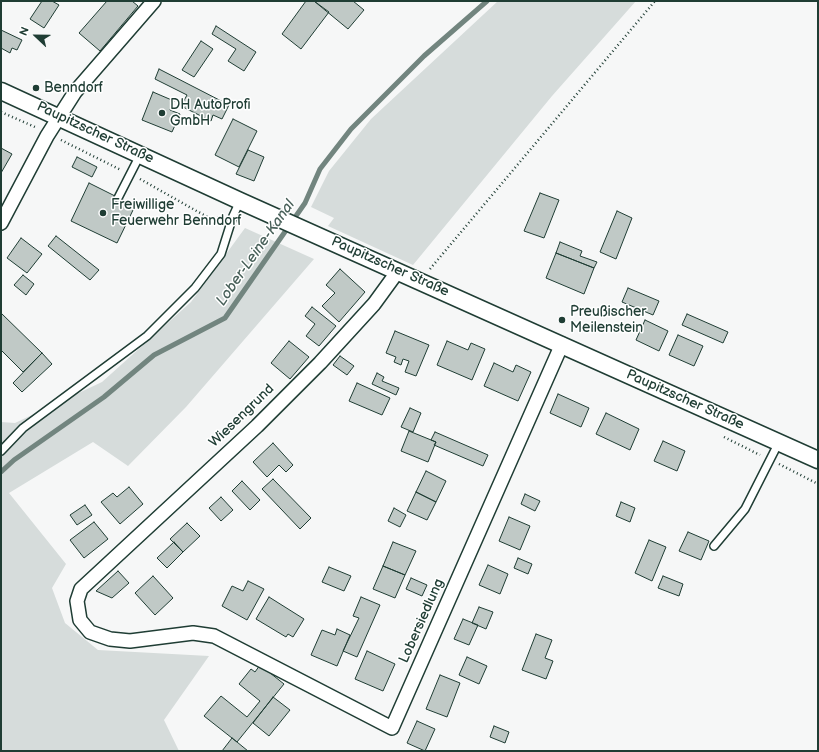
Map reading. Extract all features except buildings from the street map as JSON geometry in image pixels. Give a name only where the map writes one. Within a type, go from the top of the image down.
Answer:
[{"type":"street","points":[[1,223],[47,136],[76,92],[154,1]]},
{"type":"street","name":"Paupitzscher Straße","points":[[1,91],[240,201],[420,280],[818,460]]},
{"type":"street","name":"Wiesengrund","points":[[214,636],[192,633],[130,641],[110,639],[90,632],[80,620],[77,601],[81,589],[96,573],[257,426],[320,364],[374,304],[398,271]]},
{"type":"street","name":"Lobersiedlung","points":[[214,636],[392,728],[562,344]]},
{"type":"lane","points":[[118,198],[140,154]]},
{"type":"lane","points":[[1,451],[23,428],[147,336],[195,288],[221,254],[233,216],[240,201]]},
{"type":"lane","points":[[714,546],[745,509],[779,442]]},
{"type":"path","points":[[420,280],[655,1]]},
{"type":"path","points":[[770,460],[818,484]]},
{"type":"shaded area","points":[[498,1],[636,1],[552,96],[413,265],[328,226],[334,218],[311,207],[329,171],[371,119]]},
{"type":"shaded area","points":[[245,228],[314,259],[186,407],[128,466],[93,442],[9,493],[66,564],[52,588],[65,623],[98,650],[209,656],[164,720],[179,751],[1,751],[1,422],[15,423],[102,382],[191,302]]},
{"type":"waterway","name":"Lober-Leine-Kanal","points":[[1,472],[14,460],[104,397],[154,355],[225,318],[305,203],[320,169],[351,129],[424,56],[487,1]]},
{"type":"place","name":"Benndorf","points":[[36,88]]},
{"type":"place","name":"DH AutoProfi GmbH","points":[[162,113]]},
{"type":"place","name":"Freiwillige Feuerwehr Benndorf","points":[[103,213]]},
{"type":"place","name":"Preußischer Meilenstein","points":[[562,320]]}]
